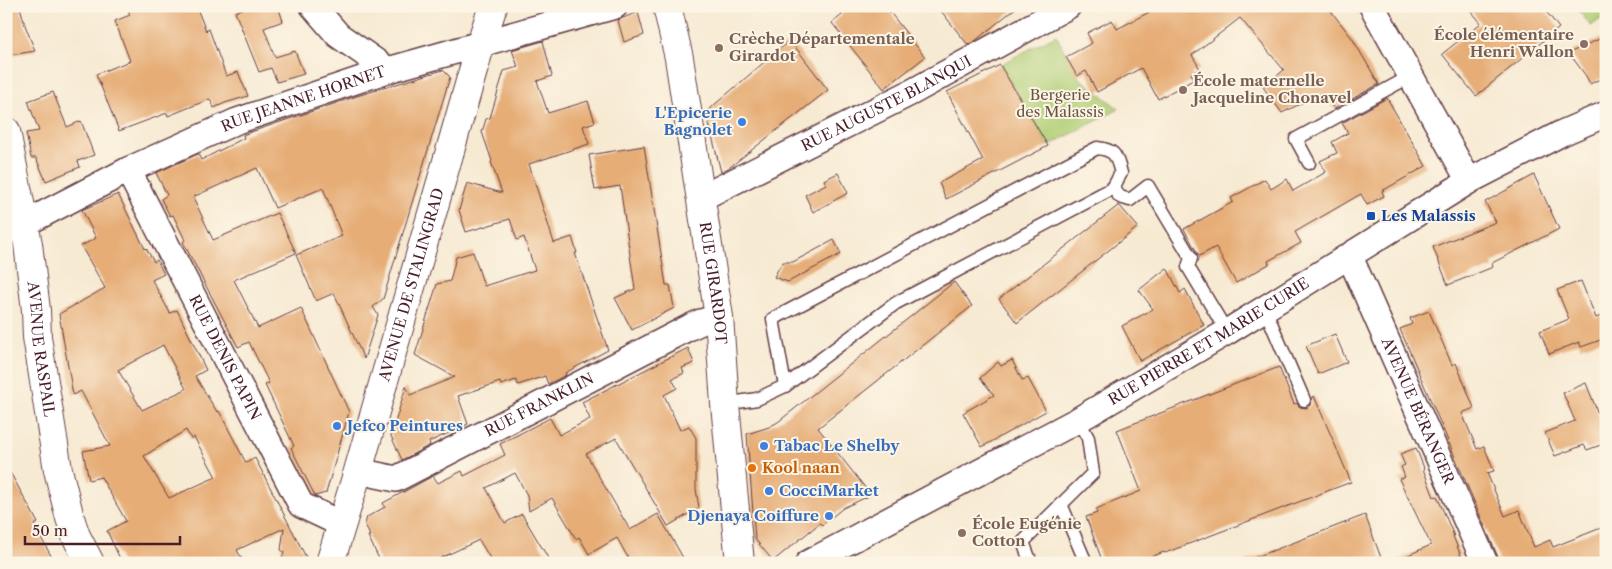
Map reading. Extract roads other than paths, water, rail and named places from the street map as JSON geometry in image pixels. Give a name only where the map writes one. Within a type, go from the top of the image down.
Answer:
[{"type":"main road","name":"AVENUE DE STALINGRAD","points":[[330,563],[493,6]]},
{"type":"main road","name":"RUE GIRARDOT","points":[[667,6],[679,58],[719,317],[740,563]]},
{"type":"main road","name":"AVENUE RASPAIL","points":[[6,131],[15,228],[36,310],[36,337],[58,470],[76,536],[90,563]]},
{"type":"street","points":[[313,6],[338,35],[388,70]]},
{"type":"street","name":"RUE JEANNE HORNET","points":[[15,228],[128,170],[236,120],[388,70],[616,6]]},
{"type":"street","name":"RUE AUGUSTE BLANQUI","points":[[701,198],[912,92],[1068,6]]},
{"type":"street","points":[[1372,6],[1469,181]]},
{"type":"street","name":"RUE PIERRE ET MARIE CURIE","points":[[808,563],[1078,420],[1265,309],[1469,181],[1562,133],[1606,114]]},
{"type":"street","name":"RUE DENIS PAPIN","points":[[128,170],[300,505],[341,524]]},
{"type":"street","name":"AVENUE BÉRANGER","points":[[1350,257],[1486,563]]},
{"type":"street","name":"RUE FRANKLIN","points":[[358,471],[396,479],[690,327],[719,317]]},
{"type":"lane","points":[[1309,163],[1296,139],[1411,76]]},
{"type":"lane","points":[[725,404],[757,399],[785,386],[896,303],[1113,188],[1121,173],[1116,156],[1108,149],[1097,148],[773,319],[785,386]]},
{"type":"lane","points":[[1113,188],[1120,197],[1130,200],[1148,186],[1191,258],[1188,267],[1227,332]]},
{"type":"lane","points":[[1265,309],[1304,400]]},
{"type":"lane","points":[[1031,563],[1023,542],[1093,473],[1088,438],[1078,420]]},
{"type":"lane","points":[[1061,504],[1086,563]]},
{"type":"place","name":"École élémentaire Henri Wallon","points":[[1584,44]]},
{"type":"place","name":"Crèche Départementale Girardot","points":[[719,48]]},
{"type":"place","name":"École maternelle Jacqueline Chonavel","points":[[1183,90]]},
{"type":"place","name":"L'Epicerie Bagnolet","points":[[742,122]]},
{"type":"place","name":"Les Malassis","points":[[1371,216]]},
{"type":"place","name":"Jefco Peintures","points":[[337,426]]},
{"type":"place","name":"Tabac Le Shelby","points":[[764,446]]},
{"type":"place","name":"Kool naan","points":[[752,468]]},
{"type":"place","name":"CocciMarket","points":[[769,491]]},
{"type":"place","name":"Djenaya Coiffure","points":[[829,516]]},
{"type":"place","name":"École Eugénie Cotton","points":[[962,533]]},
{"type":"park label","name":"Bergerie des Malassis","points":[[1060,104]]}]
